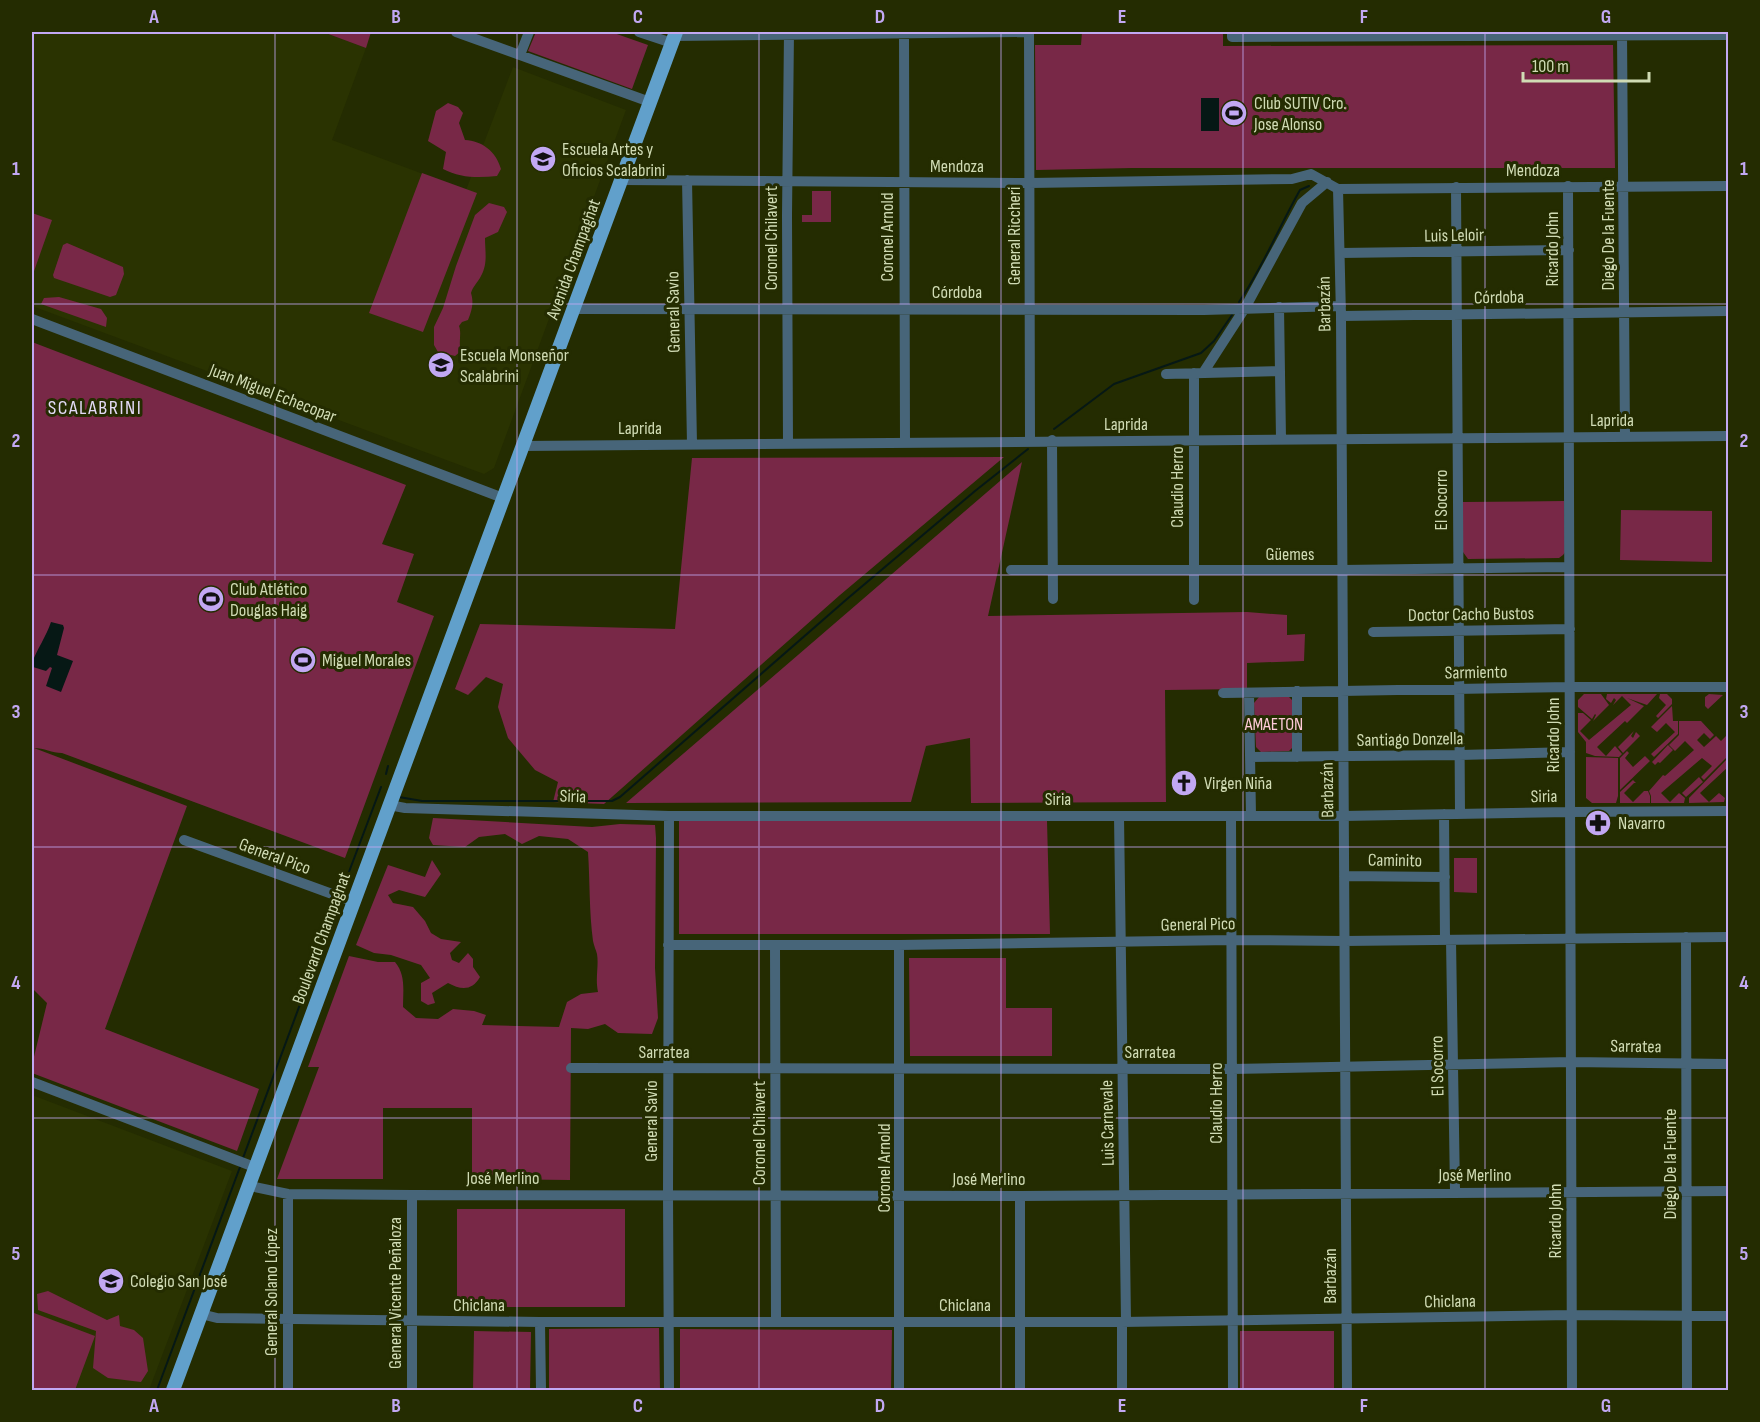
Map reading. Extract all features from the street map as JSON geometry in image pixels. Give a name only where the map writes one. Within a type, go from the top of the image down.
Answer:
[{"type":"main road","name":"Avenida Champagñat","points":[[502,498],[674,37]]},
{"type":"main road","name":"Boulevard Champagnat","points":[[173,1390],[502,498]]},
{"type":"street","points":[[456,32],[650,102]]},
{"type":"street","points":[[520,55],[529,32]]},
{"type":"street","points":[[639,32],[674,37],[1029,32]]},
{"type":"street","name":"Coronel Arnold","points":[[904,32],[905,442]]},
{"type":"street","name":"General Riccheri","points":[[1029,32],[1030,440]]},
{"type":"street","name":"Diego De la Fuente","points":[[1622,33],[1625,437]]},
{"type":"street","name":"Coronel Chilavert","points":[[788,444],[789,34]]},
{"type":"street","points":[[1232,34],[1728,35]]},
{"type":"street","name":"Mendoza","points":[[621,180],[1030,183],[1292,179],[1311,174],[1327,182]]},
{"type":"street","name":"General Savio","points":[[687,180],[692,444]]},
{"type":"street","points":[[1198,373],[1245,308],[1302,203],[1327,182],[1338,189]]},
{"type":"street","name":"Ricardo John","points":[[1568,186],[1572,1390]]},
{"type":"street","name":"Mendoza","points":[[1338,189],[1728,186]]},
{"type":"street","name":"El Socorro","points":[[1456,187],[1460,814]]},
{"type":"street","name":"Barbazán","points":[[1338,189],[1342,438],[1347,1390]]},
{"type":"street","name":"Luis Leloir","points":[[1340,253],[1569,250]]},
{"type":"street","points":[[1279,307],[1281,439]]},
{"type":"street","name":"Córdoba","points":[[574,309],[1279,307],[1456,314],[1728,310]]},
{"type":"street","name":"Juan Miguel Echecopar","points":[[32,319],[502,498]]},
{"type":"street","points":[[1166,374],[1280,371]]},
{"type":"street","name":"Claudio Herro","points":[[1194,600],[1194,441],[1198,373]]},
{"type":"street","name":"Laprida","points":[[523,446],[1728,436]]},
{"type":"street","points":[[1052,440],[1053,599]]},
{"type":"street","name":"Güemes","points":[[1011,570],[1194,571],[1569,567]]},
{"type":"street","name":"Doctor Cacho Bustos","points":[[1373,632],[1569,629]]},
{"type":"street","name":"Sarmiento","points":[[1223,693],[1459,688],[1728,687]]},
{"type":"street","points":[[1297,757],[1298,691]]},
{"type":"street","points":[[1249,693],[1251,816]]},
{"type":"street","name":"Santiago Donzella","points":[[1250,757],[1570,752]]},
{"type":"street","name":"Siria","points":[[388,805],[405,808],[669,816],[1344,816],[1728,812]]},
{"type":"street","name":"El Socorro","points":[[1444,814],[1454,1065],[1455,1191]]},
{"type":"street","name":"General Savio","points":[[669,816],[669,1390]]},
{"type":"street","name":"Luis Carnevale","points":[[1119,816],[1124,1194],[1122,1390]]},
{"type":"street","name":"Claudio Herro","points":[[1232,816],[1233,1390]]},
{"type":"street","name":"General Pico","points":[[184,840],[354,902]]},
{"type":"street","name":"Caminito","points":[[1344,876],[1445,877]]},
{"type":"street","name":"Diego De la Fuente","points":[[1686,937],[1687,1390]]},
{"type":"street","name":"General Pico","points":[[668,945],[1728,937]]},
{"type":"street","name":"Coronel Chilavert","points":[[775,945],[776,1321]]},
{"type":"street","name":"Coronel Arnold","points":[[899,945],[899,1390]]},
{"type":"street","name":"Sarratea","points":[[571,1068],[1232,1069],[1571,1062],[1728,1064]]},
{"type":"street","points":[[32,1082],[256,1168]]},
{"type":"street","name":"José Merlino","points":[[250,1186],[288,1194],[412,1195],[1020,1196],[1455,1191],[1728,1191]]},
{"type":"street","name":"General Solano López","points":[[288,1194],[288,1390]]},
{"type":"street","name":"General Vicente Peñaloza","points":[[412,1195],[412,1390]]},
{"type":"street","points":[[1020,1196],[1020,1390]]},
{"type":"street","name":"Chiclana","points":[[201,1314],[217,1318],[288,1320],[540,1322],[1233,1321],[1572,1315],[1728,1316]]},
{"type":"street","points":[[540,1322],[541,1390]]},
{"type":"shaded area","points":[[32,32],[323,32],[366,48],[332,140],[466,190],[513,67],[626,110],[494,468],[484,474],[32,306]]},
{"type":"shaded area","points":[[1201,98],[1219,98],[1219,131],[1201,131]]},
{"type":"shaded area","points":[[51,622],[63,625],[64,628],[57,655],[73,661],[61,692],[46,686],[52,668],[46,671],[33,667],[32,663]]},
{"type":"shaded area","name":"Colegio San José","points":[[32,1095],[232,1171],[149,1390],[32,1390]]},
{"type":"green space","points":[[323,32],[371,32],[366,48]]},
{"type":"green space","points":[[536,32],[611,32],[648,45],[632,89],[528,51]]},
{"type":"green space","points":[[1082,32],[1223,32],[1223,46],[1613,45],[1615,168],[1036,170],[1035,45],[1081,45]]},
{"type":"green space","points":[[448,103],[458,107],[463,113],[459,123],[465,140],[483,145],[496,157],[501,169],[497,176],[469,177],[443,169],[446,152],[428,141],[436,111]]},
{"type":"green space","points":[[422,173],[477,193],[423,332],[369,313]]},
{"type":"green space","points":[[812,191],[831,191],[831,222],[802,222],[802,215],[812,215]]},
{"type":"green space","points":[[489,203],[504,207],[507,212],[498,232],[485,238],[485,267],[471,293],[472,306],[468,320],[459,326],[461,351],[455,356],[438,352],[434,345],[434,327],[443,308],[475,215]]},
{"type":"green space","points":[[32,213],[52,220],[32,277]]},
{"type":"green space","points":[[67,243],[123,267],[124,274],[116,295],[110,297],[54,278],[63,245]]},
{"type":"green space","points":[[59,297],[101,309],[107,318],[106,327],[41,304],[44,298]]},
{"type":"green space","points":[[32,342],[406,485],[382,544],[414,554],[397,602],[434,616],[345,858],[62,753],[34,748],[187,806],[105,1029],[259,1089],[237,1151],[32,1073],[47,1003],[32,988]]},
{"type":"green space","points":[[1004,457],[840,595],[604,804],[553,802],[558,782],[535,770],[508,738],[498,707],[503,684],[486,677],[468,695],[455,689],[480,624],[675,629],[692,458]]},
{"type":"green space","points":[[1022,462],[988,616],[1247,612],[1287,615],[1287,635],[1305,634],[1304,661],[1247,663],[1247,689],[1165,690],[1166,802],[971,803],[970,738],[926,746],[911,802],[626,803]]},
{"type":"green space","points":[[1564,501],[1566,551],[1559,558],[1468,559],[1463,552],[1463,502]]},
{"type":"green space","points":[[1621,510],[1712,511],[1712,562],[1620,560]]},
{"type":"green space","points":[[1584,694],[1601,694],[1609,705],[1593,721],[1595,714],[1592,719],[1578,707],[1578,700]]},
{"type":"green space","points":[[1607,694],[1657,694],[1647,705],[1627,698],[1644,706],[1597,747],[1606,756],[1615,746],[1622,754],[1619,757],[1595,756],[1586,753],[1586,742],[1578,732],[1578,713],[1583,713],[1591,720],[1580,731],[1589,740],[1631,705],[1622,696],[1613,705],[1616,700],[1614,698],[1611,703],[1606,699]]},
{"type":"green space","points":[[1660,694],[1667,694],[1672,699],[1672,704],[1658,718],[1656,716],[1666,705],[1659,698]]},
{"type":"green space","points":[[1709,694],[1723,695],[1708,709],[1705,706],[1705,697]]},
{"type":"green space","name":"AMAETON","points":[[1259,697],[1289,697],[1292,700],[1293,747],[1289,751],[1261,752],[1256,747],[1254,703]]},
{"type":"green space","points":[[1672,706],[1673,721],[1678,721],[1678,734],[1654,757],[1651,754],[1675,732],[1666,723],[1657,732],[1651,727]]},
{"type":"green space","points":[[1679,721],[1701,721],[1714,735],[1710,739],[1704,733],[1697,740],[1704,747],[1716,736],[1721,741],[1726,736],[1728,756],[1704,780],[1701,777],[1712,766],[1702,758],[1661,793],[1670,802],[1679,793],[1685,798],[1684,803],[1651,803],[1649,791],[1663,775],[1665,776],[1694,750],[1685,741],[1675,751],[1669,745],[1679,735]]},
{"type":"green space","points":[[1634,731],[1631,736],[1633,738],[1636,732],[1640,736],[1623,753],[1618,747]]},
{"type":"green space","points":[[1668,745],[1673,750],[1655,765],[1652,762]]},
{"type":"green space","points":[[1627,751],[1629,753],[1625,758],[1633,767],[1645,756],[1650,761],[1620,790],[1620,758]]},
{"type":"green space","points":[[1586,757],[1618,758],[1616,803],[1592,803],[1586,798]]},
{"type":"green space","points":[[1728,758],[1728,767],[1700,793],[1709,802],[1719,793],[1725,798],[1724,802],[1689,803],[1689,798]]},
{"type":"green space","points":[[1699,777],[1703,782],[1686,797],[1682,793]]},
{"type":"green space","points":[[1633,780],[1636,783],[1624,793],[1633,802],[1644,791],[1648,791],[1650,803],[1620,803],[1620,792]]},
{"type":"green space","points":[[433,818],[592,827],[620,824],[655,825],[655,968],[658,1018],[652,1034],[618,1033],[605,1024],[588,1029],[571,1028],[570,1180],[472,1179],[472,1108],[383,1108],[383,1179],[277,1179],[319,1067],[308,1067],[349,956],[378,962],[395,962],[401,972],[403,1007],[416,1018],[438,1019],[453,1009],[486,1015],[482,1025],[559,1027],[567,1002],[581,994],[598,992],[588,852],[568,839],[539,836],[522,844],[505,834],[479,837],[465,847],[433,845],[429,838]]},
{"type":"green space","points":[[679,821],[1047,821],[1050,934],[679,934]]},
{"type":"green space","points":[[1454,858],[1477,858],[1477,893],[1454,892]]},
{"type":"green space","points":[[432,860],[441,874],[425,897],[399,890],[388,895],[393,903],[413,907],[425,921],[431,933],[441,939],[461,942],[450,953],[452,960],[459,963],[468,953],[480,977],[477,982],[466,988],[448,983],[432,993],[435,1003],[428,1005],[421,1001],[421,983],[430,978],[421,965],[391,955],[374,953],[356,945],[388,865],[425,877]]},
{"type":"green space","points":[[909,958],[1006,958],[1006,1008],[1052,1008],[1052,1056],[910,1056]]},
{"type":"green space","points":[[457,1209],[625,1209],[625,1307],[457,1307]]},
{"type":"green space","points":[[48,1291],[107,1320],[119,1315],[120,1326],[134,1330],[143,1338],[148,1371],[141,1382],[108,1378],[93,1368],[96,1331],[38,1310],[37,1294]]},
{"type":"green space","points":[[34,1313],[95,1336],[75,1390],[32,1390],[32,1320]]},
{"type":"green space","points":[[659,1328],[660,1390],[549,1390],[549,1329]]},
{"type":"green space","points":[[680,1329],[892,1330],[891,1390],[680,1390]]},
{"type":"green space","points":[[474,1331],[531,1332],[530,1390],[473,1390]]},
{"type":"green space","points":[[1240,1331],[1334,1331],[1334,1390],[1240,1390]]},
{"type":"waterway","points":[[1239,302],[1256,275],[1300,190],[1309,186]]},
{"type":"waterway","points":[[1054,429],[1114,384],[1201,353],[1214,341],[1232,315]]},
{"type":"waterway","points":[[399,797],[422,801],[612,801],[620,797],[847,599],[1028,449]]},
{"type":"waterway","points":[[386,774],[388,766]]},
{"type":"waterway","points":[[341,893],[381,787]]},
{"type":"waterway","points":[[243,1158],[338,902]]},
{"type":"waterway","points":[[157,1390],[240,1167]]},
{"type":"place","name":"Club SUTIV Cro. Jose Alonso","points":[[1234,113]]},
{"type":"place","name":"Escuela Artes y Oficios Scalabrini","points":[[543,159]]},
{"type":"place","name":"Escuela Monseñor Scalabrini","points":[[441,365]]},
{"type":"place","name":"Club Atlético Douglas Haig","points":[[211,599]]},
{"type":"place","name":"Miguel Morales","points":[[303,660]]},
{"type":"place","name":"Virgen Niña","points":[[1184,783]]},
{"type":"place","name":"Navarro","points":[[1598,823]]},
{"type":"place","name":"Colegio San José","points":[[111,1281]]},
{"type":"district","name":"SCALABRINI","points":[[95,407]]}]
